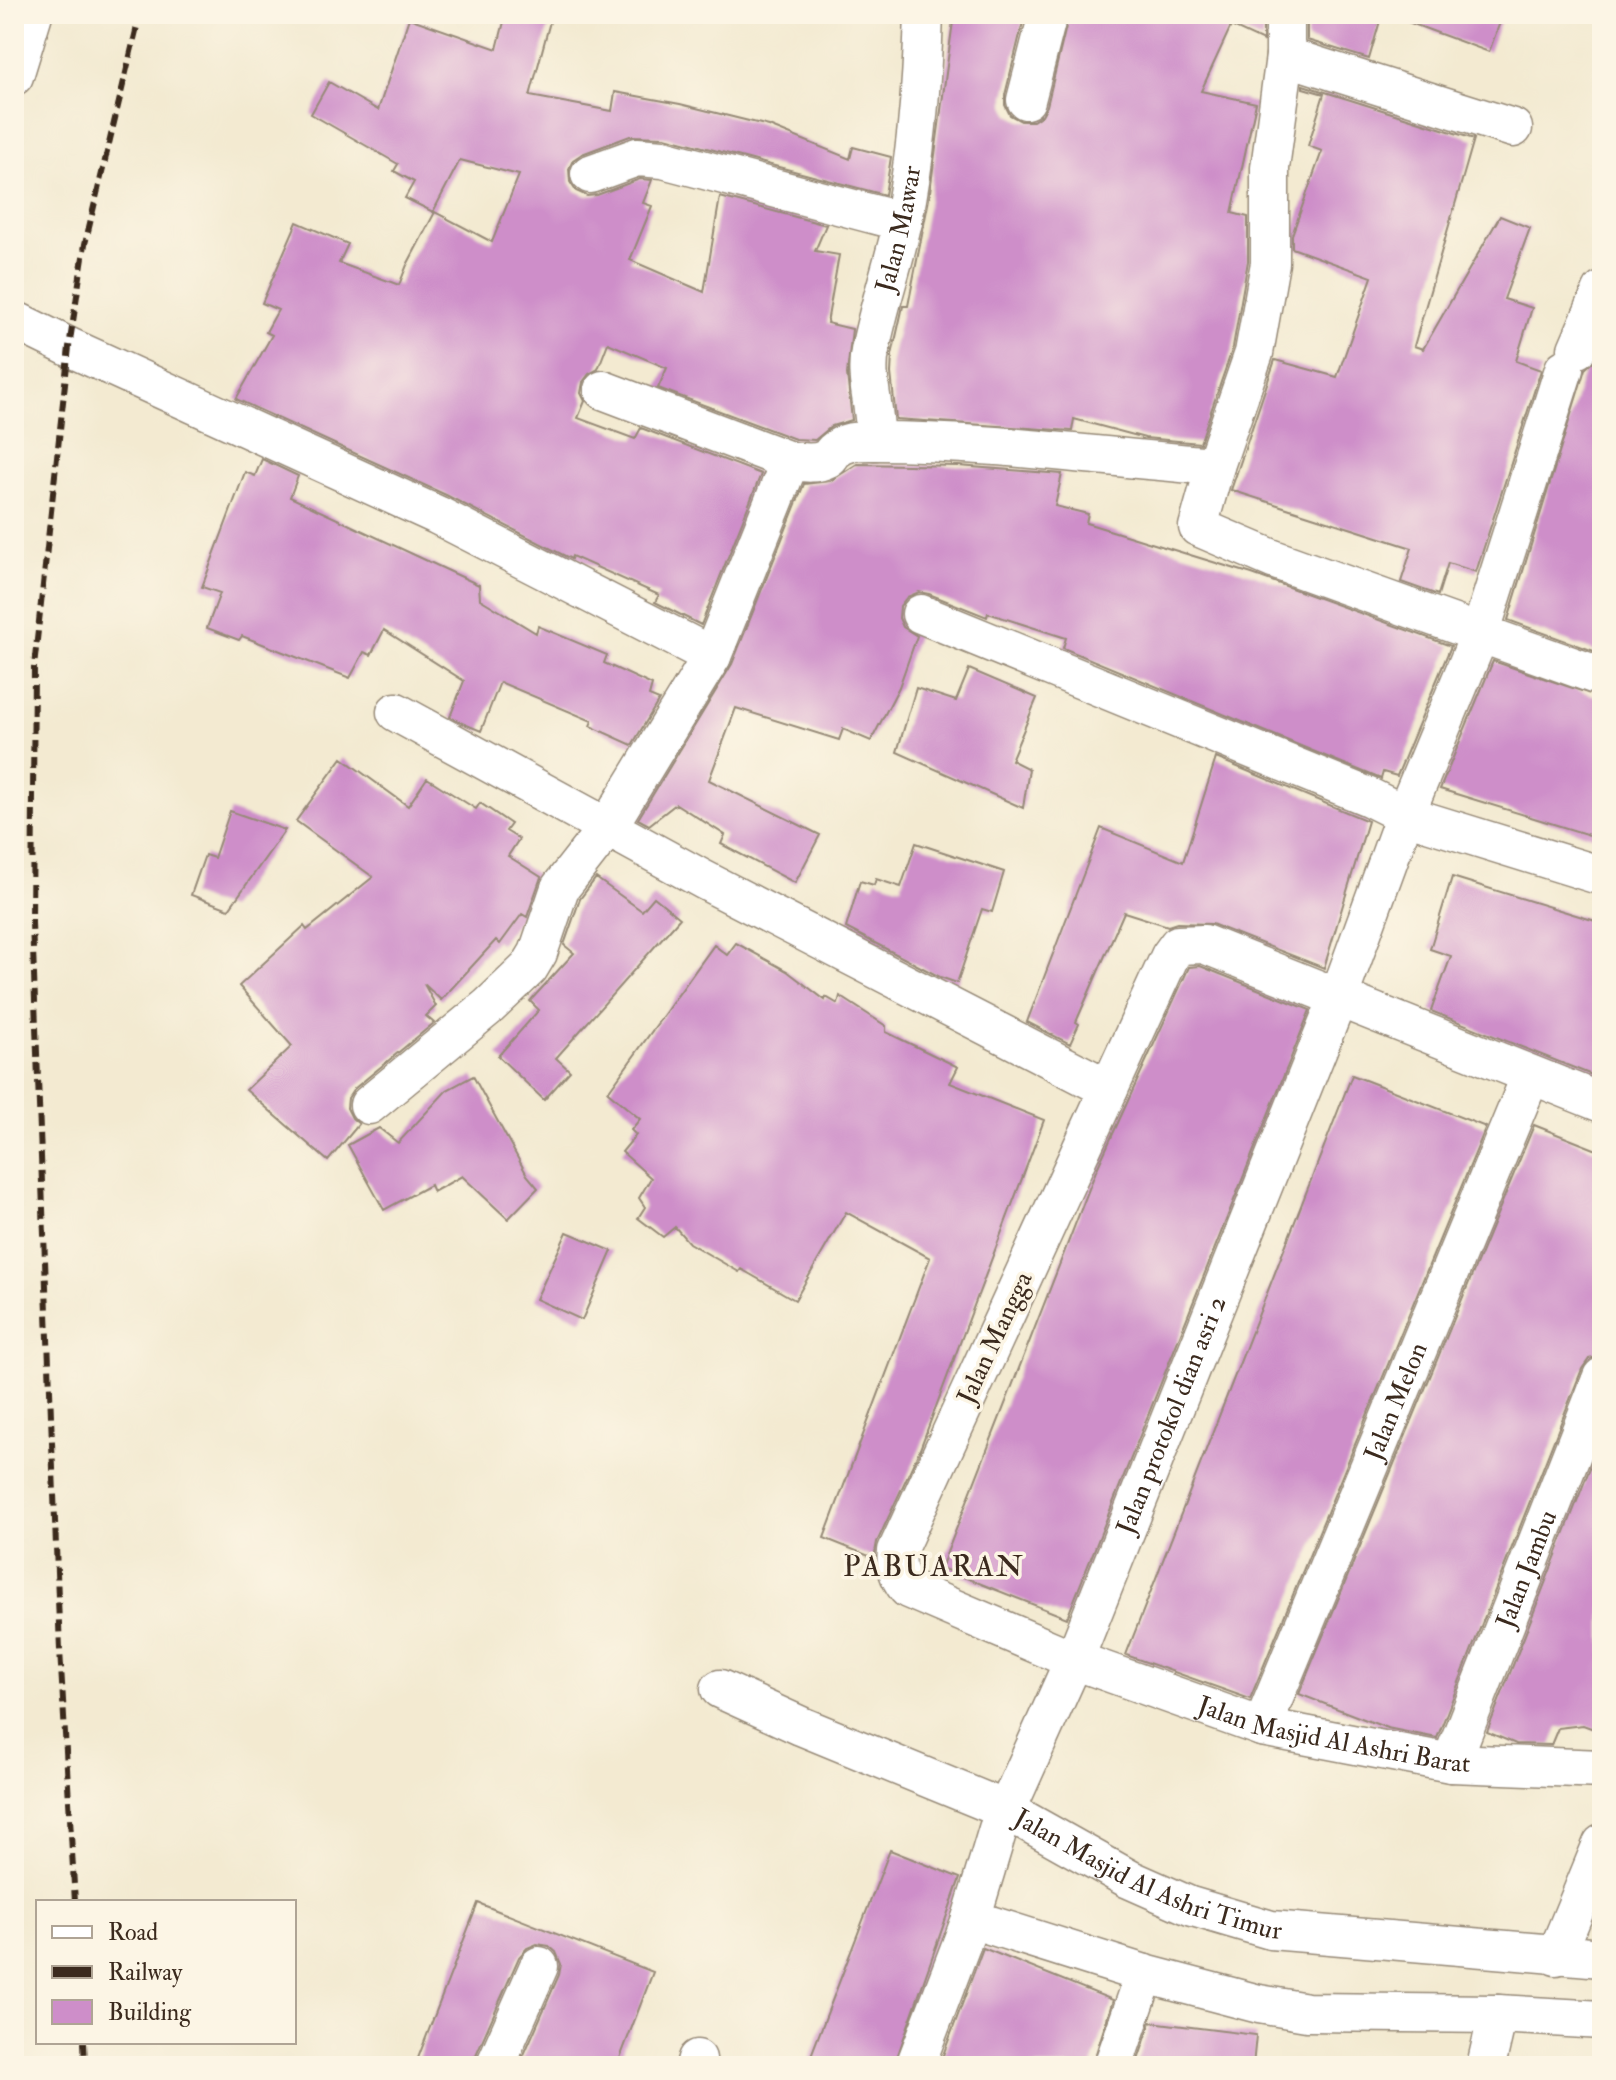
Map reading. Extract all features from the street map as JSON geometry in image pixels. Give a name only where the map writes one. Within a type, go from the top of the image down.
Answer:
[{"type":"street","points":[[14,76],[33,14]]},
{"type":"street","name":"Jalan Mawar","points":[[875,441],[869,353],[903,222],[912,171],[924,14]]},
{"type":"street","points":[[1026,100],[1048,14]]},
{"type":"street","points":[[1285,14],[1285,56],[1270,168],[1268,278],[1254,353],[1215,466],[1198,527],[1273,559],[1602,677]]},
{"type":"street","points":[[1285,56],[1513,128]]},
{"type":"street","points":[[590,174],[637,157],[663,159],[903,222]]},
{"type":"street","name":"Jalan protokol dian asri 2","points":[[915,2066],[971,1919],[1002,1820],[1074,1660],[1339,996],[1405,815],[1480,634],[1570,359],[1602,291]]},
{"type":"street","points":[[14,320],[437,515],[712,656]]},
{"type":"street","points":[[603,390],[790,461],[814,463],[828,459],[835,450],[849,442],[875,441],[1002,445],[1215,466]]},
{"type":"street","points":[[369,1105],[488,1007],[529,968],[538,953],[560,888],[607,828],[712,656],[790,461]]},
{"type":"street","points":[[921,614],[1354,791],[1405,815],[1602,876]]},
{"type":"street","points":[[396,712],[607,828],[1109,1089]]},
{"type":"street","name":"Jalan Mangga","points":[[908,1589],[897,1570],[897,1551],[1170,956],[1178,945],[1204,944],[1339,996]]},
{"type":"street","points":[[1339,996],[1602,1103]]},
{"type":"street","name":"Jalan Melon","points":[[1262,1727],[1531,1075]]},
{"type":"street","name":"Jalan Jambu","points":[[1451,1763],[1602,1377]]},
{"type":"street","name":"Jalan Masjid Al Ashri Barat","points":[[908,1589],[1074,1660],[1262,1727],[1451,1763],[1602,1769]]},
{"type":"street","name":"Jalan Masjid Al Ashri Timur","points":[[720,1689],[1190,1906],[1271,1930],[1602,1958]]},
{"type":"street","points":[[1556,1956],[1602,1844]]},
{"type":"street","points":[[971,1919],[1145,1974],[1259,2004],[1307,2012],[1498,2014],[1602,2020]]},
{"type":"street","points":[[495,2066],[539,1966]]},
{"type":"street","points":[[1113,2066],[1145,1974]]},
{"type":"street","points":[[1486,2066],[1498,2014]]},
{"type":"building","points":[[506,14],[552,14],[530,96],[612,111],[615,92],[769,126],[850,159],[853,147],[891,157],[885,195],[665,137],[630,136],[582,154],[573,160],[569,169],[570,182],[576,191],[587,196],[640,179],[652,180],[643,203],[652,206],[630,260],[704,292],[720,197],[826,225],[815,251],[839,255],[827,323],[852,329],[847,374],[852,420],[832,426],[815,440],[795,439],[658,388],[667,368],[608,343],[598,369],[583,382],[581,393],[585,401],[578,418],[635,439],[641,428],[761,474],[701,625],[655,602],[659,595],[572,556],[571,559],[446,495],[236,399],[272,335],[266,332],[278,310],[262,303],[297,222],[348,244],[339,263],[399,285],[435,212],[492,242],[519,175],[460,160],[433,212],[405,198],[414,182],[394,171],[398,164],[311,114],[329,82],[378,110],[409,18],[497,49]]},
{"type":"building","points":[[954,14],[1025,14],[1005,105],[1010,115],[1021,121],[1033,121],[1042,115],[1047,106],[1069,14],[1263,14],[1263,41],[1231,26],[1201,91],[1256,103],[1232,213],[1248,217],[1248,261],[1233,347],[1200,443],[1145,438],[1074,419],[1072,431],[896,419],[892,355],[903,306],[908,306],[929,199]]},
{"type":"building","points":[[1307,14],[1382,14],[1369,59],[1307,40]]},
{"type":"building","points":[[1397,14],[1503,14],[1489,52],[1397,18]]},
{"type":"building","points":[[1303,85],[1474,139],[1414,346],[1423,349],[1500,216],[1530,228],[1504,299],[1532,308],[1516,361],[1541,370],[1476,572],[1448,563],[1438,595],[1401,582],[1412,548],[1231,490],[1275,360],[1337,377],[1372,277],[1292,248],[1292,235],[1322,151],[1308,146],[1324,94],[1303,88]]},
{"type":"building","points":[[1602,347],[1602,654],[1508,620],[1585,369],[1597,358]]},
{"type":"building","points":[[262,459],[298,476],[290,497],[479,585],[480,599],[536,633],[538,626],[607,655],[604,663],[652,685],[649,696],[659,700],[632,745],[590,726],[592,721],[500,682],[481,731],[462,723],[450,717],[464,681],[384,630],[371,655],[364,652],[350,678],[242,636],[239,640],[207,628],[220,593],[202,587],[245,472],[255,476]]},
{"type":"building","points":[[857,464],[958,466],[1062,474],[1055,506],[1088,514],[1086,523],[1252,574],[1451,646],[1397,776],[1383,772],[1381,779],[1063,648],[1066,638],[988,613],[987,617],[919,592],[907,597],[900,606],[899,618],[903,627],[917,636],[899,687],[871,741],[843,729],[839,740],[736,708],[709,780],[820,835],[795,883],[721,844],[725,835],[676,804],[649,825],[638,819],[732,664],[804,484],[830,481]]},
{"type":"building","points":[[1493,661],[1602,698],[1602,839],[1440,789]]},
{"type":"building","points":[[969,669],[1037,698],[1011,760],[1029,769],[1023,808],[897,752],[916,688],[956,701]]},
{"type":"building","points":[[342,758],[408,806],[427,778],[476,809],[480,803],[511,824],[506,831],[519,839],[508,856],[541,877],[527,917],[522,914],[500,944],[496,940],[441,1000],[424,984],[436,1006],[426,1016],[434,1023],[354,1089],[348,1098],[347,1108],[359,1124],[328,1161],[246,1090],[292,1046],[239,986],[304,926],[307,930],[373,877],[296,821]]},
{"type":"building","points":[[1216,758],[1368,821],[1324,968],[1212,924],[1177,923],[1168,926],[1124,912],[1076,1022],[1079,1024],[1070,1044],[1027,1022],[1101,828],[1183,862]]},
{"type":"building","points":[[230,811],[285,830],[229,909],[191,895],[205,855],[214,858]]},
{"type":"building","points":[[916,843],[1004,872],[992,912],[982,909],[957,983],[846,928],[860,881],[874,885],[876,879],[901,887]]},
{"type":"building","points":[[1452,877],[1602,923],[1602,1079],[1431,1011],[1451,956],[1430,949]]},
{"type":"building","points":[[596,878],[642,911],[654,897],[680,918],[556,1058],[570,1071],[544,1100],[498,1056],[539,1010],[530,1001],[574,953],[564,945],[580,899]]},
{"type":"building","points":[[736,943],[787,971],[825,1000],[826,997],[838,1004],[840,996],[886,1026],[886,1032],[958,1067],[950,1083],[1044,1120],[920,1449],[877,1542],[874,1558],[824,1538],[930,1258],[846,1212],[795,1300],[689,1243],[675,1227],[663,1237],[638,1218],[645,1207],[639,1198],[651,1178],[622,1152],[636,1135],[631,1130],[640,1119],[608,1092],[714,945],[727,955]]},
{"type":"building","points":[[1200,966],[1310,1010],[1067,1618],[941,1568],[1096,1171],[1189,967]]},
{"type":"building","points":[[1352,1075],[1486,1127],[1250,1699],[1126,1655]]},
{"type":"building","points":[[473,1076],[527,1175],[538,1188],[508,1219],[462,1176],[433,1192],[430,1185],[384,1210],[348,1145],[379,1128],[398,1143],[447,1090]]},
{"type":"building","points":[[1534,1125],[1602,1152],[1602,1356],[1589,1359],[1582,1369],[1437,1738],[1387,1728],[1299,1694]]},
{"type":"building","points":[[567,1232],[612,1251],[582,1320],[536,1299]]},
{"type":"building","points":[[1602,1437],[1602,1732],[1583,1725],[1558,1728],[1551,1745],[1516,1744],[1487,1732]]},
{"type":"building","points":[[890,1850],[960,1878],[894,2066],[807,2066]]},
{"type":"building","points":[[478,1903],[653,1972],[617,2066],[519,2066],[561,1964],[556,1952],[549,1946],[537,1944],[527,1948],[519,1957],[473,2066],[415,2066]]},
{"type":"building","points":[[983,1948],[1113,2000],[1092,2066],[939,2066]]},
{"type":"building","points":[[1151,2022],[1256,2035],[1253,2066],[1136,2066]]},
{"type":"railway","points":[[75,1900],[60,1650],[32,923],[34,667],[69,347],[85,244],[140,14]]},
{"type":"railway","points":[[84,2044],[85,2066]]},
{"type":"district","name":"PABUARAN","points":[[934,1566]]}]
